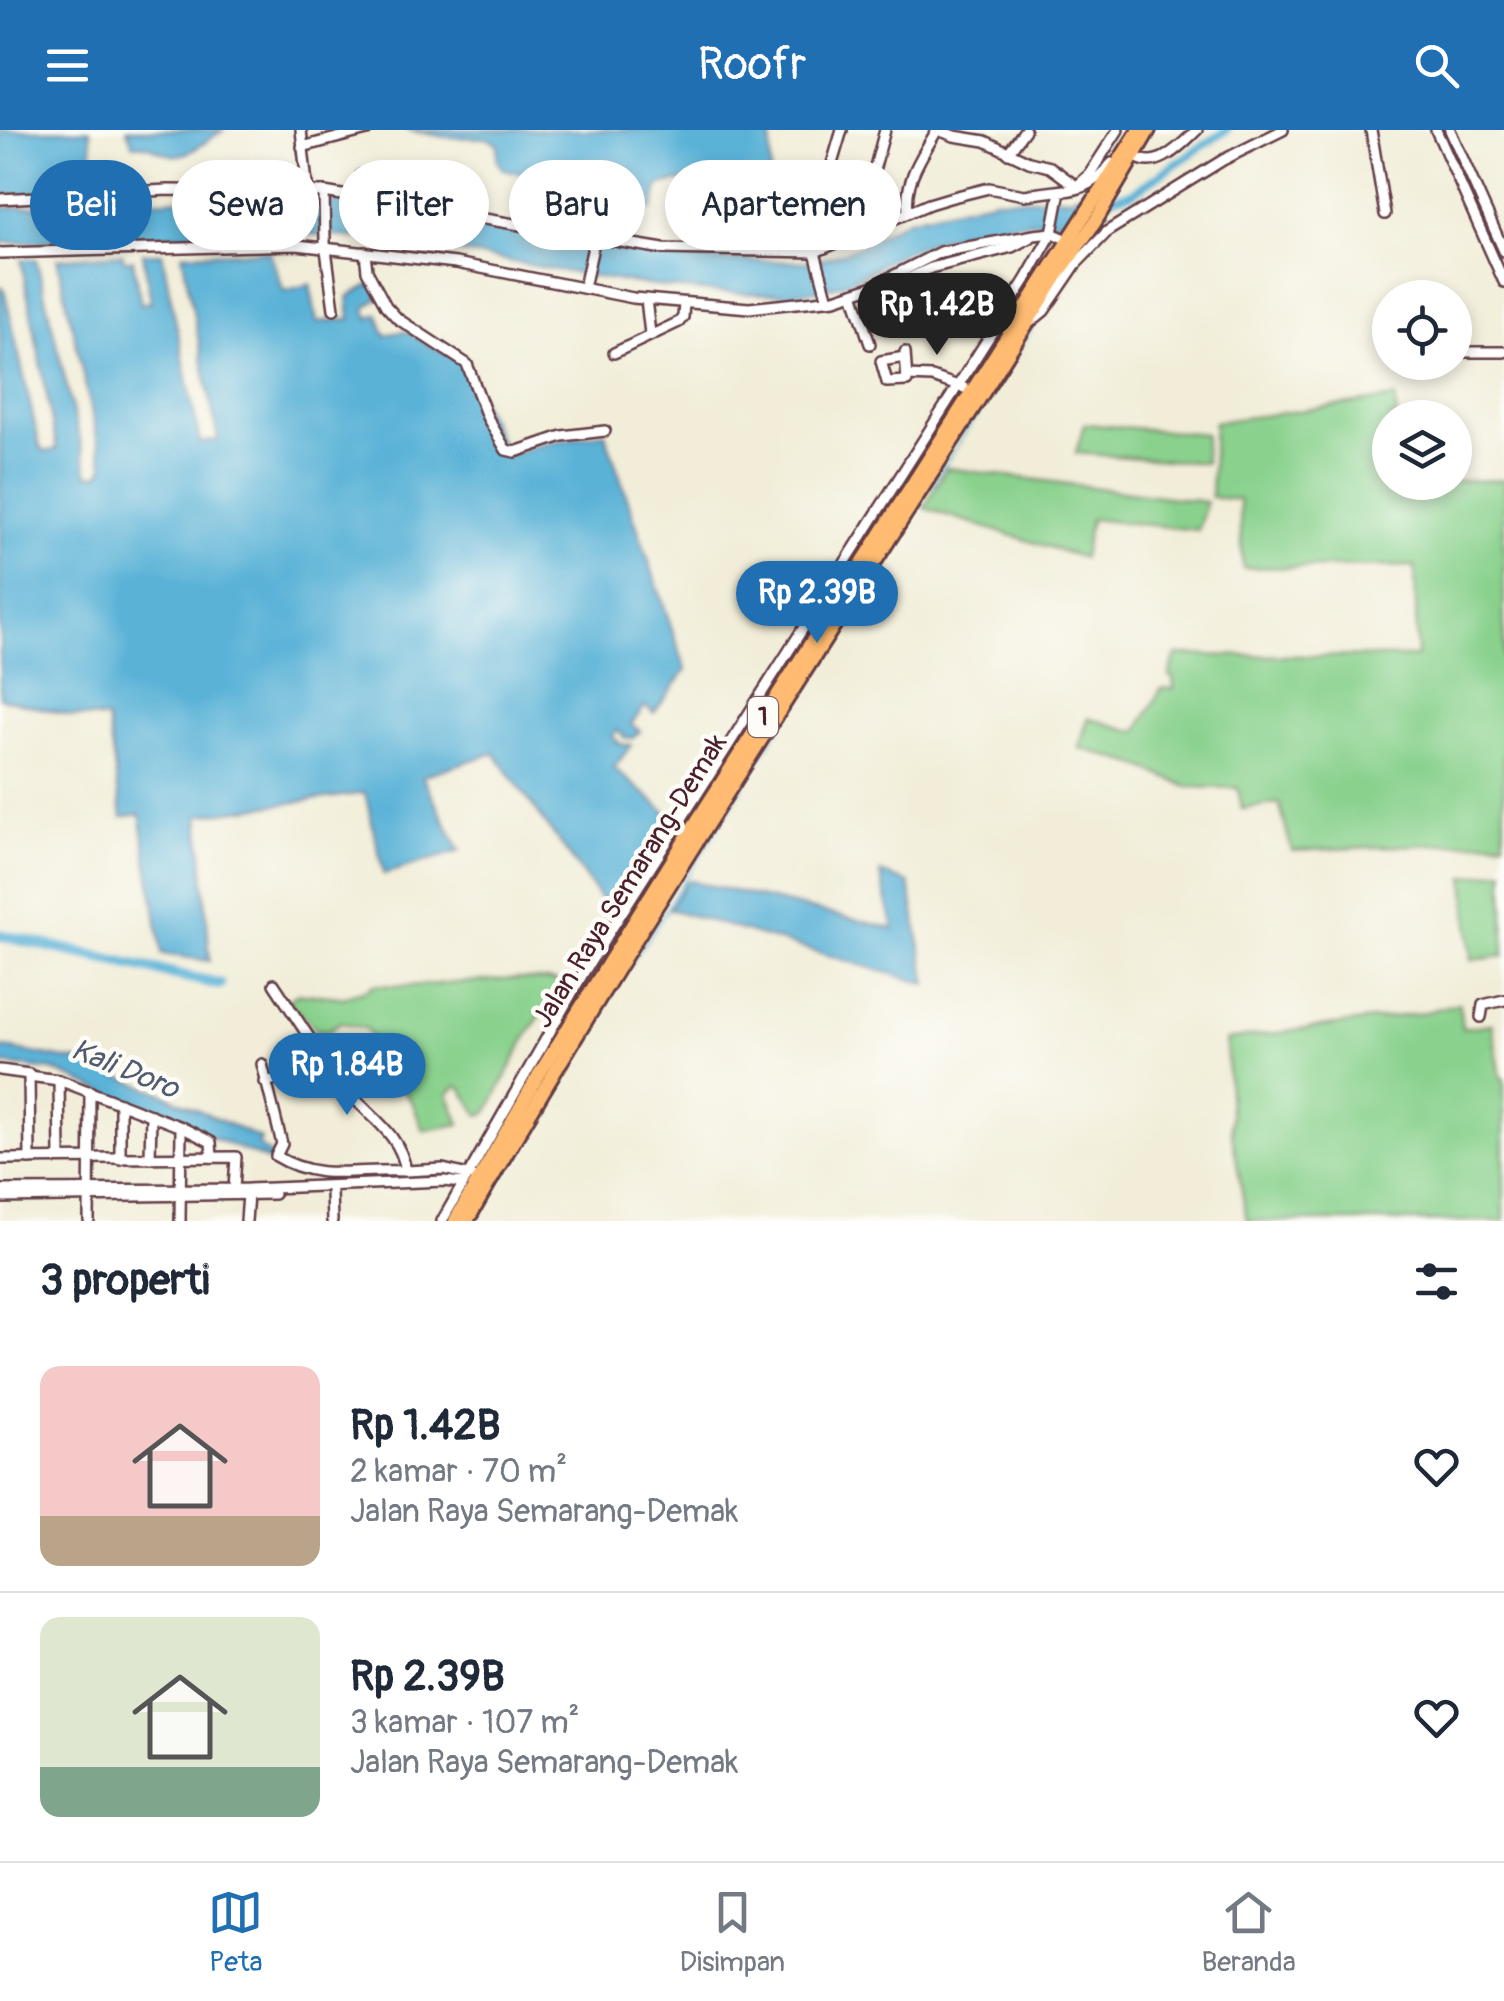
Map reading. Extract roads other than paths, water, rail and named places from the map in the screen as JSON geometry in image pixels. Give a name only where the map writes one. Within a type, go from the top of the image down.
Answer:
[{"type":"highway","name":"1","points":[[1116,177],[1134,156],[1137,131]]},
{"type":"highway","name":"1","points":[[1089,221],[1116,177],[1137,131]]},
{"type":"highway","name":"Jalan Raya Semarang-Demak","points":[[455,1221],[470,1186],[600,976],[1026,326],[1089,221]]},
{"type":"highway","name":"Jalan Raya Semarang-Demak","points":[[466,1221],[470,1186],[545,1084],[710,820],[858,577],[964,389],[1068,240],[1089,221]]},
{"type":"street","points":[[301,130],[304,160]]},
{"type":"street","points":[[302,147],[366,130]]},
{"type":"street","points":[[833,160],[842,130]]},
{"type":"street","points":[[877,160],[885,130]]},
{"type":"street","points":[[908,212],[906,198],[911,174],[938,130],[985,141],[1008,154],[1054,168],[1078,188]]},
{"type":"street","points":[[985,141],[991,130]]},
{"type":"street","points":[[1008,154],[1025,130]]},
{"type":"street","points":[[1078,188],[1118,130]]},
{"type":"street","points":[[1134,156],[1152,163],[1198,130]]},
{"type":"street","points":[[1026,326],[1044,311],[1076,264],[1108,230],[1223,160],[1283,130]]},
{"type":"street","points":[[1371,130],[1385,214]]},
{"type":"street","points":[[1436,130],[1504,282]]},
{"type":"street","points":[[1450,130],[1504,251]]},
{"type":"street","points":[[645,246],[816,255],[928,204],[989,188],[1024,194],[1060,194],[1078,188],[1112,163],[1137,131]]},
{"type":"street","points":[[0,199],[172,191]]},
{"type":"street","points":[[442,1221],[470,1186],[584,972],[964,389],[1054,228],[1060,194]]},
{"type":"street","points":[[319,195],[339,197]]},
{"type":"street","points":[[324,196],[334,309]]},
{"type":"street","points":[[0,253],[177,246],[326,246],[472,266],[646,299],[748,308],[828,300],[890,282],[940,252],[1054,228]]},
{"type":"street","points":[[1054,228],[1068,240]]},
{"type":"street","points":[[584,287],[592,250]]},
{"type":"street","points":[[815,250],[828,300]]},
{"type":"street","points":[[365,252],[367,271],[386,306],[398,319],[467,364],[487,417],[506,450],[515,452],[562,436],[605,431]]},
{"type":"street","points":[[890,282],[901,329]]},
{"type":"street","points":[[854,293],[870,344]]},
{"type":"street","points":[[646,299],[650,334]]},
{"type":"street","points":[[614,353],[682,320],[684,303]]},
{"type":"street","points":[[1472,352],[1504,352]]},
{"type":"street","points":[[905,354],[907,376],[905,383],[889,384],[880,363],[905,354]]},
{"type":"street","points":[[907,376],[932,377],[964,389]]},
{"type":"street","points":[[584,972],[600,976]]},
{"type":"street","points":[[274,984],[344,1088],[399,1145],[406,1170]]},
{"type":"street","points":[[1481,1017],[1482,1005],[1504,1000]]},
{"type":"street","points":[[262,1064],[282,1144],[276,1156],[294,1167],[328,1182],[470,1186]]},
{"type":"street","points":[[265,1082],[305,1072],[312,1075],[329,1066]]},
{"type":"street","points":[[0,1070],[59,1080],[151,1115],[210,1142],[212,1156]]},
{"type":"street","points":[[29,1076],[30,1159]]},
{"type":"street","points":[[59,1080],[60,1158]]},
{"type":"street","points":[[89,1221],[90,1091]]},
{"type":"street","points":[[120,1103],[120,1159]]},
{"type":"street","points":[[150,1158],[151,1115]]},
{"type":"street","points":[[180,1221],[181,1128]]},
{"type":"street","points":[[0,1159],[236,1157],[234,1188]]},
{"type":"street","points":[[390,1176],[406,1170],[444,1169],[470,1186]]},
{"type":"street","points":[[0,1194],[284,1191],[390,1176],[470,1186]]},
{"type":"street","points":[[328,1182],[332,1221]]},
{"type":"street","points":[[180,1193],[234,1188],[248,1192]]},
{"type":"street","points":[[246,1221],[248,1192]]},
{"type":"water","points":[[0,130],[90,130],[93,160],[30,160],[30,194],[0,196]]},
{"type":"water","points":[[127,130],[224,130],[192,151],[178,155],[133,145]]},
{"type":"water","points":[[407,130],[771,130],[771,160],[665,160],[665,184],[658,187],[653,209],[645,210],[645,160],[509,160],[509,170],[497,161],[498,144],[487,138],[445,137]]},
{"type":"water","points":[[1097,187],[1075,223],[1007,224],[962,233],[898,255],[844,283],[785,294],[669,288],[444,250],[489,250],[489,223],[509,227],[509,250],[643,250],[695,259],[811,262],[851,250],[901,250],[901,223],[908,219],[995,199],[1069,197]]},
{"type":"water","points":[[172,200],[172,236],[152,237],[152,201]]},
{"type":"water","points":[[319,202],[339,202],[339,236],[319,235]]},
{"type":"water","points":[[30,207],[30,242],[0,243],[0,208]]},
{"type":"water","points":[[269,251],[284,291],[310,284],[317,322],[350,319],[348,297],[371,284],[379,298],[365,308],[369,318],[378,314],[385,335],[405,331],[463,364],[507,456],[539,444],[605,433],[686,670],[654,713],[645,706],[631,724],[640,731],[633,738],[625,738],[617,730],[612,736],[620,744],[631,745],[614,768],[678,822],[665,843],[659,839],[609,910],[494,753],[422,776],[460,851],[384,874],[365,793],[199,815],[210,961],[162,954],[140,814],[122,817],[107,719],[73,716],[0,698],[0,286],[4,289],[40,447],[45,452],[57,449],[21,260],[36,259],[88,474],[98,475],[104,468],[57,259],[122,254],[124,260],[133,260],[141,304],[151,302],[143,253],[162,253],[200,443],[218,440],[182,254]]},
{"type":"water","points":[[880,873],[909,883],[927,984],[669,909],[686,882],[691,881],[894,929]]},
{"type":"water","points":[[0,1047],[77,1061],[157,1091],[261,1139],[258,1146],[278,1159],[276,1164],[52,1070],[0,1064]]},
{"type":"waterway","points":[[1111,198],[1132,193],[1227,130]]},
{"type":"waterway","points":[[1445,130],[1504,264]]},
{"type":"waterway","points":[[929,489],[1035,323]]},
{"type":"waterway","points":[[611,992],[897,538]]},
{"type":"waterway","points":[[0,935],[219,984]]},
{"type":"waterway","points":[[475,1221],[517,1149]]},
{"type":"water label","name":"Kali Doro","points":[[125,1069]]}]
